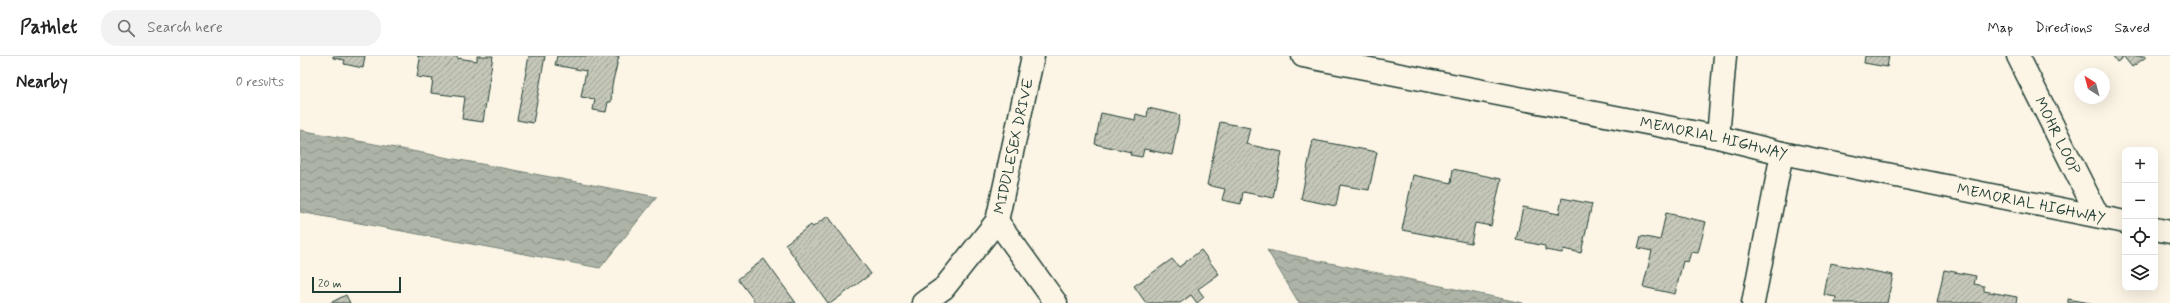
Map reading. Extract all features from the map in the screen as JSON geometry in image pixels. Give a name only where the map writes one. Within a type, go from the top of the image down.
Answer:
[{"type":"street","name":"MIDDLESEX DRIVE","points":[[923,303],[944,288],[997,221],[1033,56]]},
{"type":"street","name":"MEMORIAL HIGHWAY","points":[[1303,56],[1356,61],[1718,137],[1782,153],[2122,221]]},
{"type":"street","points":[[1718,137],[1725,56]]},
{"type":"street","name":"MOHR LOOP","points":[[2018,56],[2098,216]]},
{"type":"street","points":[[1753,303],[1782,153]]},
{"type":"street","points":[[997,221],[1056,303]]},
{"type":"street","points":[[2158,229],[2170,232]]},
{"type":"water","points":[[300,130],[657,197],[600,268],[300,212]]},
{"type":"water","points":[[1267,250],[1523,303],[1299,303]]},
{"type":"building","points":[[333,56],[365,56],[363,68],[344,64],[345,60],[333,58]]},
{"type":"building","points":[[417,56],[457,56],[457,58],[477,61],[477,56],[493,56],[483,122],[462,119],[465,97],[431,93],[433,79],[417,77],[420,59]]},
{"type":"building","points":[[529,56],[545,56],[533,123],[517,120]]},
{"type":"building","points":[[557,56],[619,56],[612,85],[611,102],[608,102],[606,112],[593,110],[595,99],[581,97],[586,71],[555,65]]},
{"type":"building","points":[[1865,56],[1889,56],[1887,67],[1864,63]]},
{"type":"building","points":[[2113,56],[2146,57],[2132,67],[2124,57],[2117,62]]},
{"type":"building","points":[[1148,108],[1180,115],[1172,155],[1144,149],[1142,157],[1130,155],[1131,152],[1095,144],[1101,113],[1135,120],[1136,114],[1147,117]]},
{"type":"building","points":[[1220,122],[1250,128],[1246,144],[1282,152],[1273,198],[1243,192],[1241,204],[1222,200],[1225,189],[1207,185]]},
{"type":"building","points":[[1313,140],[1377,152],[1369,190],[1340,185],[1336,206],[1301,199]]},
{"type":"building","points":[[1453,169],[1501,179],[1491,226],[1475,223],[1471,243],[1402,230],[1413,175],[1451,183]]},
{"type":"building","points":[[1562,198],[1592,204],[1581,253],[1563,249],[1562,253],[1545,250],[1545,246],[1516,240],[1523,207],[1559,214]]},
{"type":"building","points":[[1666,213],[1706,222],[1698,253],[1691,252],[1688,262],[1683,261],[1675,294],[1643,287],[1652,251],[1638,248],[1641,236],[1660,240]]},
{"type":"building","points":[[828,216],[871,274],[831,303],[828,303],[785,244],[811,225],[813,227]]},
{"type":"building","points":[[1201,250],[1219,274],[1198,289],[1204,297],[1197,303],[1191,295],[1180,303],[1146,303],[1134,286],[1172,259],[1179,267]]},
{"type":"building","points":[[764,259],[796,303],[756,303],[738,279]]},
{"type":"building","points":[[1830,263],[1893,275],[1887,303],[1835,303],[1836,297],[1824,295]]},
{"type":"building","points":[[1944,270],[1976,276],[1974,284],[1984,286],[1984,291],[2017,297],[2016,303],[1937,303]]},
{"type":"building","points":[[346,295],[350,303],[330,303]]},
{"type":"building","points":[[2068,299],[2090,303],[2068,303]]}]
